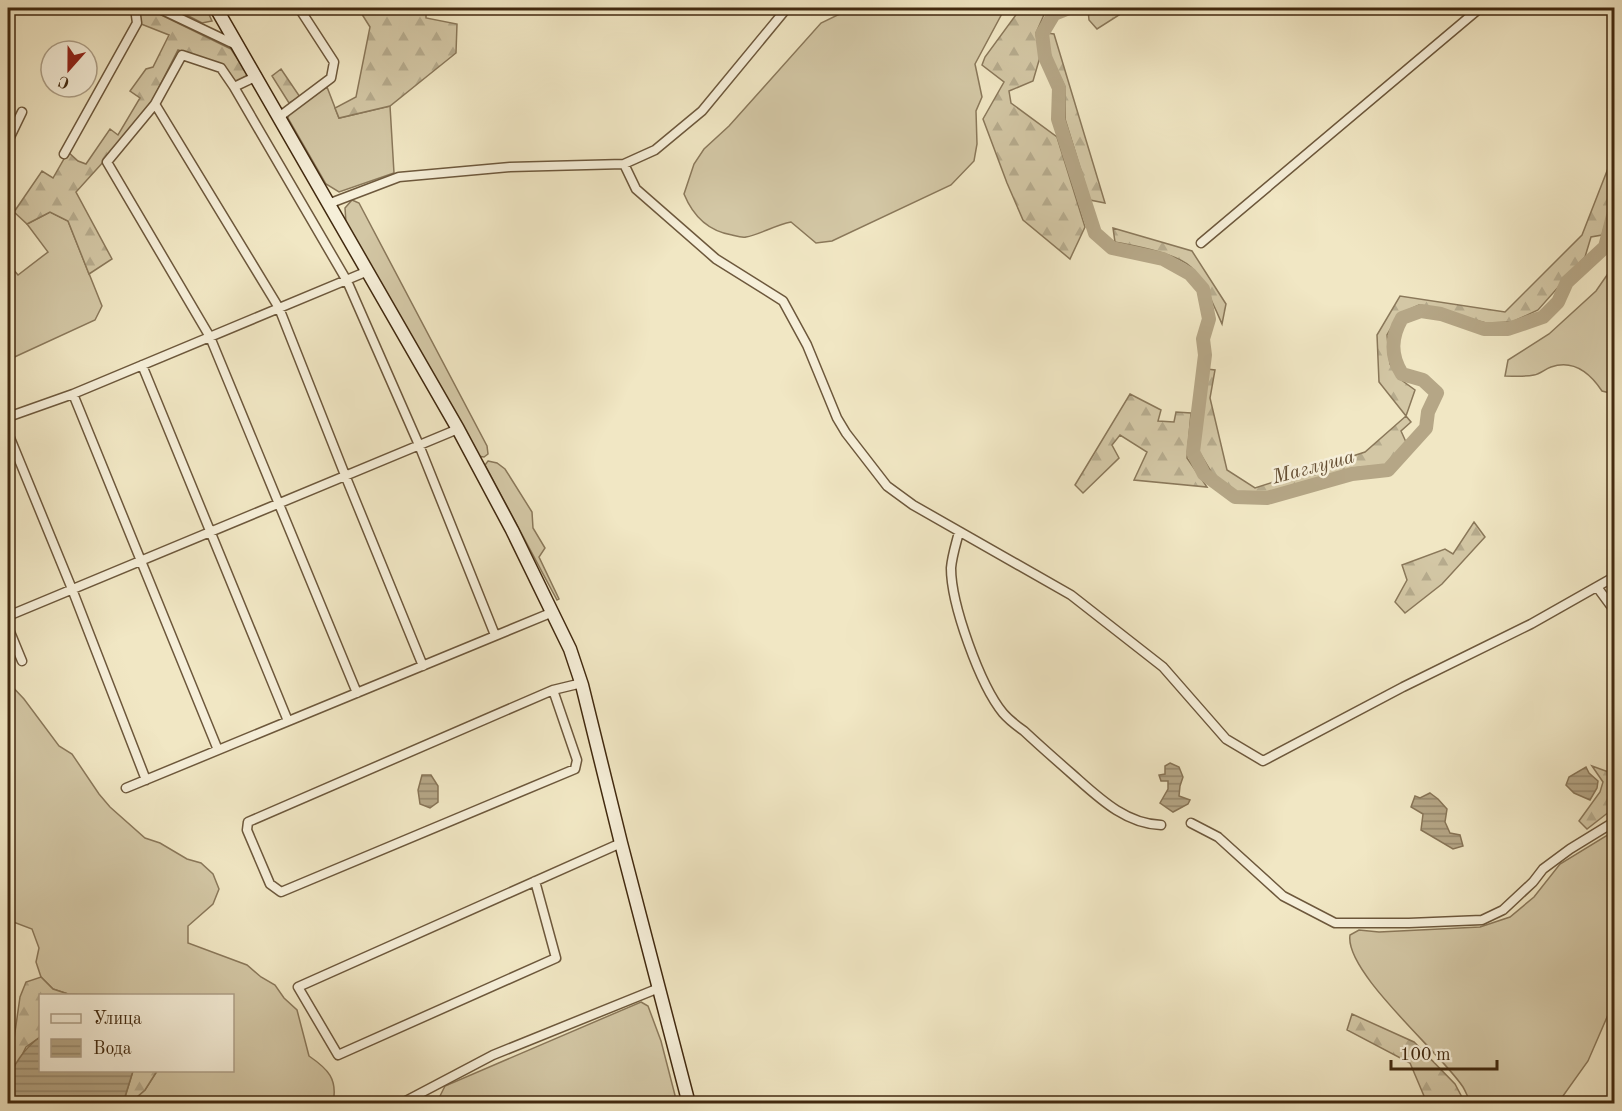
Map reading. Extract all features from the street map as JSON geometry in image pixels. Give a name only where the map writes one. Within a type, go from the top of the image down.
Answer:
[{"type":"main road","points":[[216,8],[458,429],[570,649],[582,683],[689,1104]]},
{"type":"street","points":[[64,154],[137,23],[135,8]]},
{"type":"street","points":[[158,8],[237,45]]},
{"type":"street","points":[[279,117],[331,78],[334,62],[299,8]]},
{"type":"street","points":[[328,204],[399,177],[510,167],[624,164],[655,150],[702,111],[788,8]]},
{"type":"street","points":[[1201,243],[1480,8]]},
{"type":"street","points":[[357,693],[210,337],[107,162],[155,104],[182,55],[221,68],[347,281],[419,445],[495,635]]},
{"type":"street","points":[[234,87],[257,76]]},
{"type":"street","points":[[155,104],[279,308],[423,666]]},
{"type":"street","points":[[8,141],[22,111]]},
{"type":"street","points":[[624,164],[636,189],[716,260],[783,301],[807,345],[837,418],[887,486],[913,505],[1071,595],[1163,667],[1226,739],[1263,761],[1403,687],[1531,624],[1614,577]]},
{"type":"street","points":[[8,417],[74,394],[368,271]]},
{"type":"street","points":[[142,365],[288,722]]},
{"type":"street","points":[[74,394],[218,750]]},
{"type":"street","points":[[8,616],[458,429]]},
{"type":"street","points":[[8,433],[72,589],[146,780]]},
{"type":"street","points":[[959,532],[952,557],[951,571],[955,596],[984,684],[1004,714],[1109,807],[1137,820],[1152,825],[1161,825]]},
{"type":"street","points":[[1597,587],[1614,610]]},
{"type":"street","points":[[126,788],[553,612]]},
{"type":"street","points":[[8,627],[22,661]]},
{"type":"street","points":[[554,690],[577,760],[575,769],[280,892],[270,884],[247,830],[248,822],[554,690],[582,683]]},
{"type":"street","points":[[1191,823],[1218,837],[1283,896],[1293,902],[1335,923],[1388,923],[1482,920],[1503,910],[1533,882],[1543,869],[1561,855],[1614,822]]},
{"type":"street","points":[[535,881],[556,958],[338,1055],[298,987],[535,881],[621,843]]},
{"type":"street","points":[[400,1104],[493,1055],[659,988]]},
{"type":"green space","points":[[139,8],[147,8],[231,49],[248,75],[236,82],[221,64],[178,50],[152,101],[76,192],[112,259],[89,274],[68,221],[50,212],[27,224],[14,212],[42,171],[53,178],[68,152],[78,161],[86,164],[110,129],[118,135],[140,98],[130,91],[146,69],[153,67],[169,35],[141,24]]},
{"type":"green space","points":[[173,8],[206,8],[212,21],[202,23]]},
{"type":"green space","points":[[358,8],[426,8],[426,18],[457,24],[456,53],[390,106],[339,118],[335,108],[356,97],[370,27]]},
{"type":"green space","points":[[852,8],[1005,8],[975,64],[982,97],[976,111],[977,144],[974,161],[951,185],[832,241],[816,243],[791,222],[744,237],[723,233],[709,226],[697,216],[684,194],[694,164],[704,149],[729,126],[821,23]]},
{"type":"green space","points":[[1021,8],[1051,8],[1046,10],[1036,33],[1040,57],[1033,81],[1009,91],[1011,103],[1057,137],[1085,227],[1070,259],[1023,220],[983,119],[1004,82],[982,65],[985,57]]},
{"type":"green space","points":[[1092,8],[1130,8],[1097,29],[1089,20],[1088,10]]},
{"type":"green space","points":[[1047,33],[1054,34],[1105,203],[1090,200],[1065,119],[1065,87],[1049,54]]},
{"type":"green space","points":[[281,69],[300,97],[289,103],[272,76]]},
{"type":"green space","points":[[327,87],[339,118],[390,106],[394,173],[339,192],[326,184],[288,118],[289,114]]},
{"type":"green space","points":[[1614,153],[1614,199],[1602,235],[1591,237],[1585,257],[1538,310],[1512,322],[1486,323],[1419,305],[1399,314],[1387,335],[1390,364],[1400,379],[1415,390],[1406,416],[1379,382],[1377,335],[1400,296],[1505,312],[1582,235]]},
{"type":"green space","points":[[352,200],[359,203],[487,446],[488,454],[484,457],[477,456],[346,223],[345,208]]},
{"type":"green space","points":[[50,212],[68,221],[102,306],[95,320],[8,360],[8,263],[18,275],[48,252],[27,224]]},
{"type":"green space","points":[[1113,228],[1192,251],[1226,304],[1222,324],[1204,286],[1191,267],[1166,254],[1115,242]]},
{"type":"green space","points":[[1614,265],[1614,394],[1602,391],[1587,373],[1574,366],[1559,365],[1534,375],[1505,376],[1508,360],[1549,334],[1596,291]]},
{"type":"green space","points":[[1207,369],[1215,370],[1210,398],[1227,470],[1255,488],[1365,452],[1406,416],[1411,422],[1401,431],[1406,442],[1385,465],[1353,468],[1269,494],[1237,493],[1213,475],[1198,450]]},
{"type":"green space","points":[[1130,394],[1161,410],[1158,421],[1174,422],[1176,412],[1191,413],[1187,458],[1207,487],[1134,480],[1147,452],[1120,435],[1112,445],[1119,458],[1083,493],[1075,485]]},
{"type":"green space","points":[[488,461],[497,463],[505,469],[532,512],[533,528],[545,548],[539,557],[559,599],[557,600],[485,465]]},
{"type":"green space","points":[[1474,522],[1485,537],[1442,584],[1405,613],[1395,602],[1407,580],[1402,565],[1445,549],[1453,554]]},
{"type":"green space","points":[[8,682],[24,699],[59,746],[72,754],[110,807],[145,838],[160,843],[187,859],[201,863],[213,874],[219,889],[213,904],[188,926],[188,943],[247,965],[275,985],[284,998],[297,1010],[309,1056],[326,1070],[333,1081],[333,1103],[130,1103],[145,1090],[156,1072],[234,1072],[234,994],[68,994],[53,989],[41,977],[36,962],[39,948],[32,929],[8,920],[8,868],[13,866],[13,857],[8,857]]},
{"type":"green space","points":[[1592,766],[1614,774],[1614,808],[1587,829],[1579,821],[1600,792],[1603,782]]},
{"type":"green space","points":[[1614,831],[1614,1001],[1588,1061],[1558,1103],[1471,1103],[1452,1072],[1396,1012],[1362,970],[1352,951],[1350,935],[1359,930],[1379,932],[1480,927],[1510,917],[1534,897],[1560,864]]},
{"type":"green space","points":[[41,977],[53,989],[68,994],[39,994],[39,1038],[26,1047],[8,1083],[8,1069],[20,997],[26,982]]},
{"type":"green space","points":[[641,1002],[648,1006],[661,1041],[677,1103],[430,1103],[438,1100],[445,1086]]},
{"type":"green space","points":[[1352,1014],[1414,1042],[1455,1084],[1465,1103],[1427,1103],[1410,1063],[1347,1030]]},
{"type":"green space","points":[[133,1072],[156,1072],[145,1090],[130,1103],[123,1104]]},
{"type":"water","points":[[1170,763],[1179,767],[1183,777],[1179,796],[1190,800],[1188,804],[1173,812],[1160,803],[1168,789],[1168,781],[1161,781],[1159,775],[1165,774],[1165,766]]},
{"type":"water","points":[[1586,767],[1598,781],[1590,800],[1574,793],[1566,785],[1569,777]]},
{"type":"water","points":[[422,775],[431,775],[438,786],[438,802],[430,808],[420,804],[418,790]]},
{"type":"water","points":[[1430,793],[1447,809],[1445,822],[1450,833],[1460,835],[1463,846],[1453,849],[1421,830],[1423,814],[1411,807],[1415,796],[1420,798]]},
{"type":"water","points":[[39,1038],[39,1072],[133,1072],[123,1103],[8,1103],[7,1089],[12,1070]]},
{"type":"waterway","name":"Маглуша","points":[[1069,8],[1054,14],[1042,34],[1045,57],[1059,88],[1058,119],[1095,233],[1112,248],[1163,259],[1190,274],[1203,289],[1209,319],[1203,339],[1205,355],[1193,452],[1204,474],[1235,497],[1267,498],[1352,474],[1388,470],[1426,428],[1428,412],[1437,393],[1423,380],[1402,374],[1398,367],[1393,346],[1402,318],[1421,311],[1441,314],[1484,329],[1508,329],[1543,317],[1558,302],[1567,282],[1605,247],[1614,212]]}]
